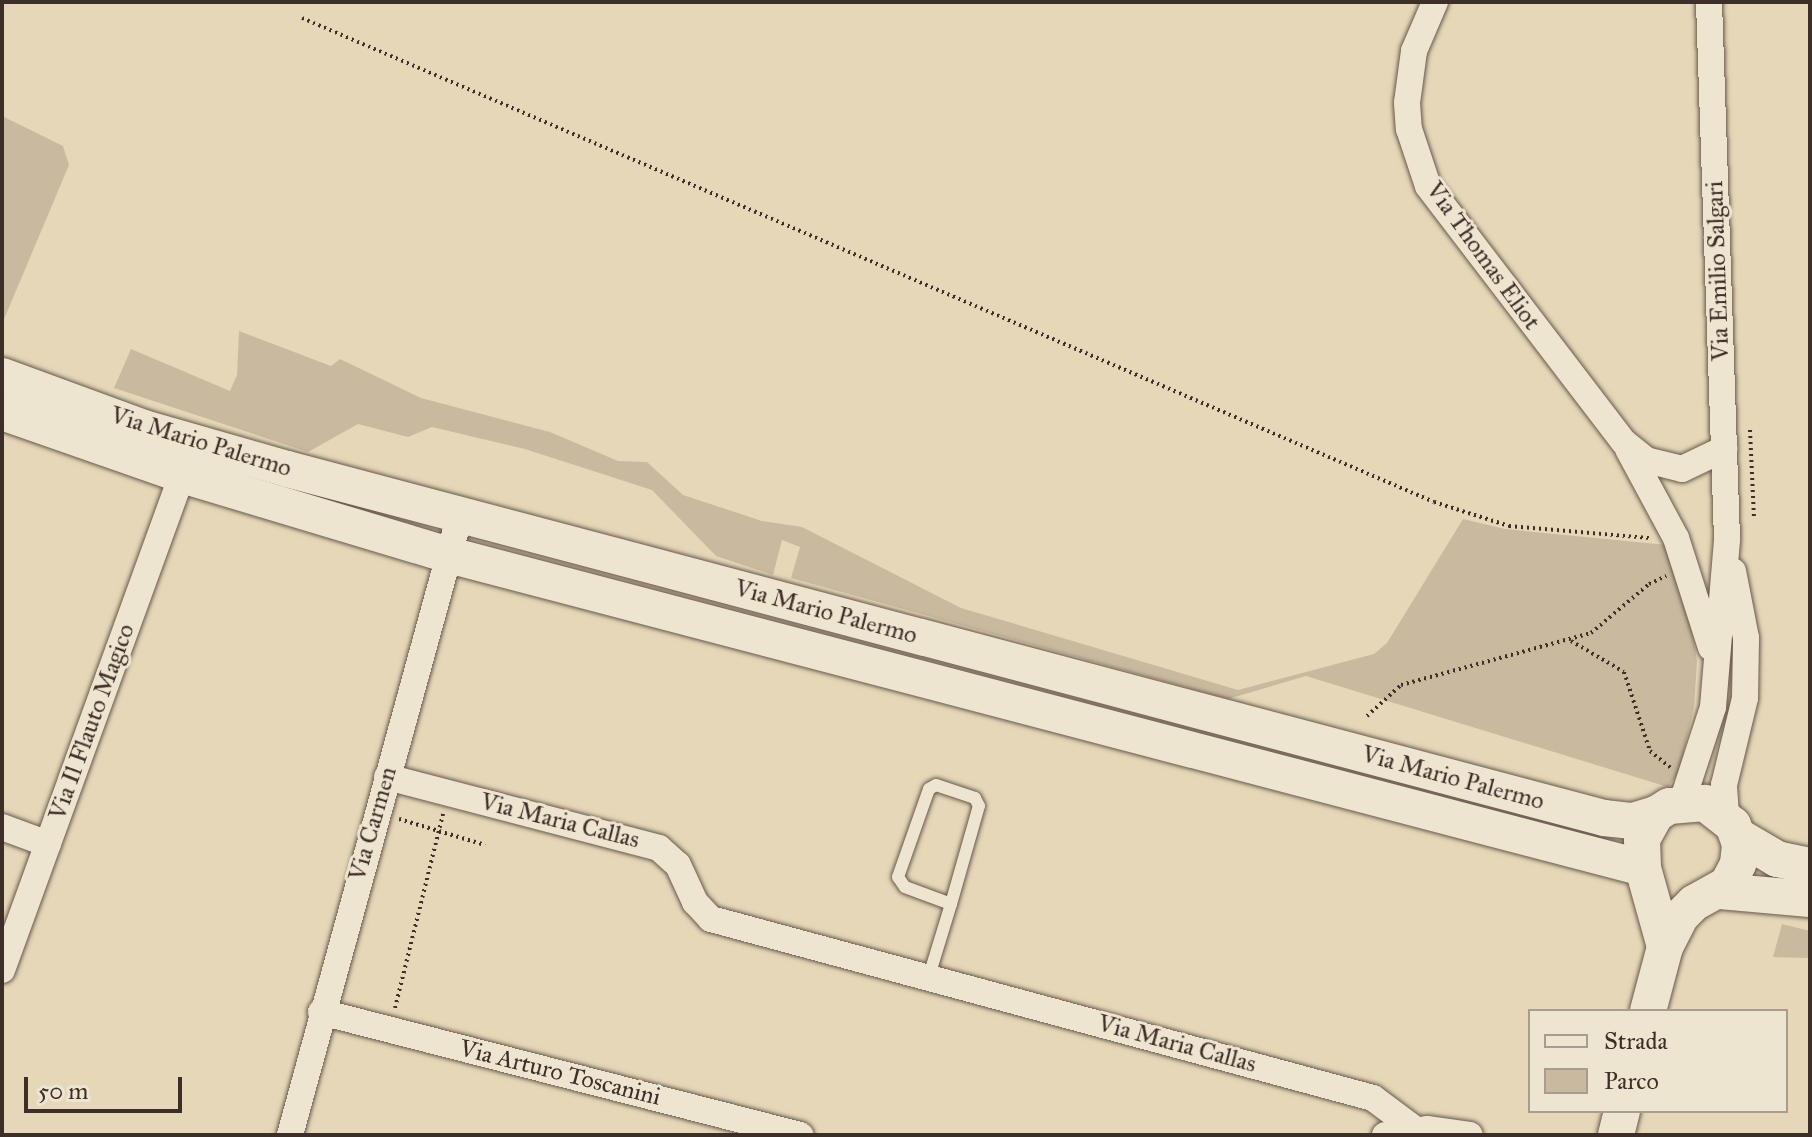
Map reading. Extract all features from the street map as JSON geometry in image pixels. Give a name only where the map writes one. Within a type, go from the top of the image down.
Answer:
[{"type":"street","name":"Via Thomas Eliot","points":[[1435,2],[1414,51],[1407,103],[1409,129],[1428,186],[1624,442],[1676,538],[1716,665]]},
{"type":"street","name":"Via Emilio Salgari","points":[[1677,797],[1707,736],[1727,539],[1709,2]]},
{"type":"street","name":"Via Mario Palermo","points":[[2,376],[144,428],[460,515],[1604,818],[1633,821],[1677,797]]},
{"type":"street","name":"Via Mario Palermo","points":[[2,412],[182,475],[449,555],[1647,875]]},
{"type":"street","name":"Via Thomas Eliot","points":[[1624,442],[1646,460],[1682,469],[1724,449]]},
{"type":"street","name":"Via Il Flauto Magico","points":[[2,970],[182,475]]},
{"type":"street","name":"Via Carmen","points":[[290,1135],[321,1012],[460,515]]},
{"type":"street","name":"Via Emilio Salgari","points":[[1727,539],[1746,638],[1745,698],[1724,785],[1732,826]]},
{"type":"street","name":"Via Maria Callas","points":[[387,777],[659,848],[678,865],[695,902],[711,919],[1373,1098],[1416,1130]]},
{"type":"street","points":[[1665,947],[1647,875],[1642,839],[1677,797],[1705,803],[1777,859],[1808,873]]},
{"type":"street","points":[[1649,1009],[1665,947],[1680,917],[1712,895],[1738,864],[1732,826]]},
{"type":"street","points":[[2,827],[48,844]]},
{"type":"street","points":[[1647,875],[1672,898],[1712,895],[1808,873]]},
{"type":"street","name":"Via Arturo Toscanini","points":[[321,1012],[800,1135]]},
{"type":"street","points":[[1616,1135],[1622,1113]]},
{"type":"street","points":[[1385,1135],[1416,1130],[1470,1135]]},
{"type":"lane","points":[[929,976],[951,904],[979,803],[936,785],[929,789],[898,877],[905,887],[951,904]]},
{"type":"path","points":[[302,18],[1434,502],[1509,526],[1676,538]]},
{"type":"path","points":[[1750,430],[1754,517]]},
{"type":"path","points":[[1367,716],[1401,685],[1456,666],[1571,641],[1612,617],[1649,584],[1688,570]]},
{"type":"path","points":[[1571,641],[1624,672],[1654,758],[1677,797]]},
{"type":"path","points":[[389,1029],[448,792]]},
{"type":"path","points":[[377,812],[485,845]]},
{"type":"green space","points":[[2,116],[63,146],[69,165],[2,324]]},
{"type":"green space","points":[[239,331],[331,366],[340,359],[421,398],[550,432],[618,461],[647,462],[683,495],[762,521],[802,527],[961,608],[1238,690],[1374,654],[1387,643],[1463,519],[1505,529],[1667,545],[1690,618],[1697,661],[1694,707],[1679,772],[1668,787],[1306,676],[1228,699],[791,578],[800,547],[782,540],[773,575],[716,556],[652,490],[525,449],[432,427],[408,437],[358,424],[308,452],[114,388],[131,349],[230,391],[237,375]]},
{"type":"green space","points":[[1782,924],[1810,931],[1810,958],[1773,957]]}]
